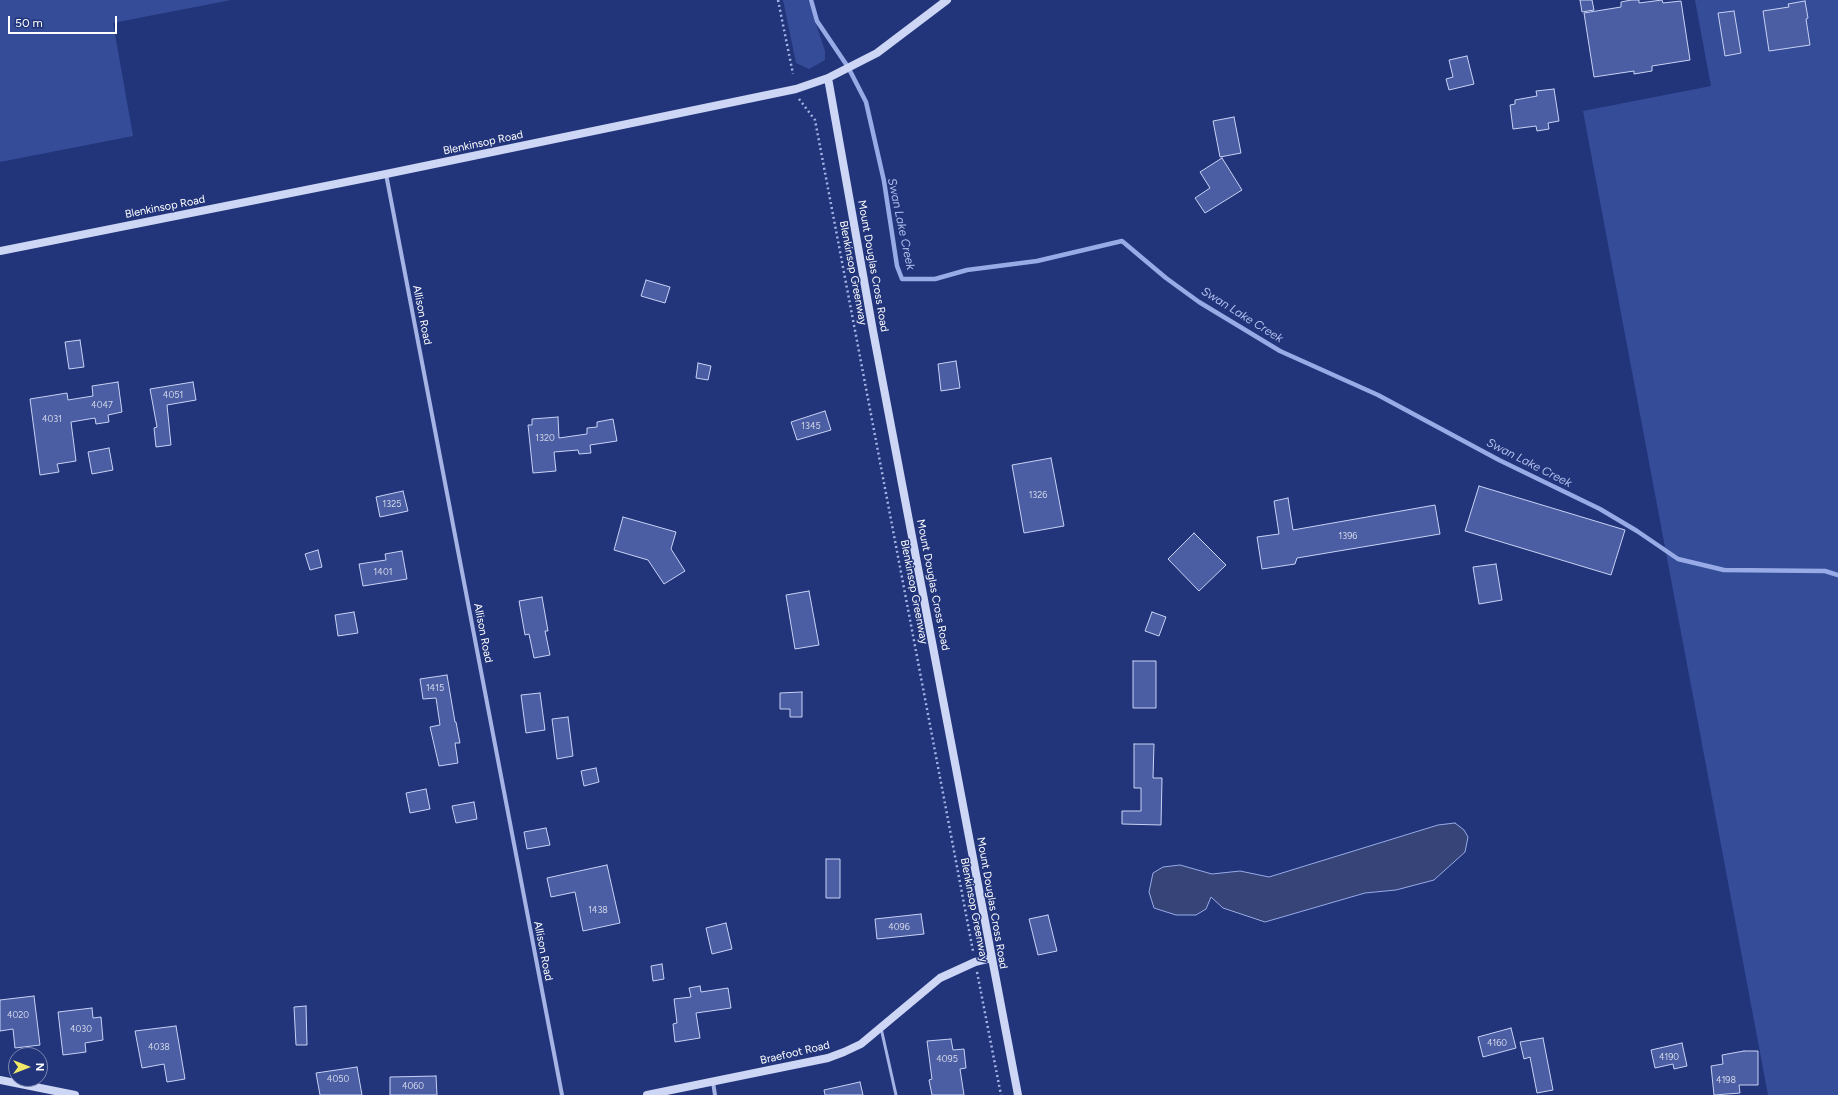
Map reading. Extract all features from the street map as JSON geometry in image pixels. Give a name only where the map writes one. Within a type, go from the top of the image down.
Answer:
[{"type":"street","name":"Blenkinsop Road","points":[[0,252],[796,89],[828,78],[877,53],[947,0]]},
{"type":"street","name":"Mount Douglas Cross Road","points":[[828,78],[873,331],[1018,1095]]},
{"type":"street","name":"Allison Road","points":[[386,174],[562,1095]]},
{"type":"street","name":"Braefoot Road","points":[[647,1095],[828,1058],[861,1044],[940,978],[975,962],[991,958]]},
{"type":"street","points":[[0,1080],[75,1095]]},
{"type":"street","points":[[712,1082],[715,1095]]},
{"type":"lane","points":[[881,1026],[896,1095]]},
{"type":"path","points":[[778,0],[793,74]]},
{"type":"path","name":"Blenkinsop Greenway","points":[[798,97],[815,120],[1001,1095]]},
{"type":"shaded area","points":[[0,0],[231,0],[113,23],[133,136],[0,162]]},
{"type":"shaded area","points":[[783,0],[808,0],[825,51],[825,60],[809,69],[796,63]]},
{"type":"shaded area","points":[[1695,0],[1838,0],[1838,1095],[1768,1095],[1583,111],[1711,86]]},
{"type":"shaded area","points":[[1455,823],[1464,830],[1468,837],[1465,852],[1434,880],[1396,890],[1365,893],[1265,922],[1223,908],[1211,897],[1206,909],[1196,915],[1176,915],[1154,908],[1149,892],[1153,873],[1163,867],[1180,865],[1212,874],[1240,871],[1269,877],[1438,825]]},
{"type":"building","points":[[1580,0],[1592,0],[1594,10],[1582,12]]},
{"type":"building","points":[[1639,0],[1639,3],[1662,0],[1663,3],[1681,1],[1690,60],[1652,66],[1652,71],[1634,74],[1634,71],[1594,77],[1584,13],[1621,7],[1621,2]]},
{"type":"building","points":[[1805,1],[1810,45],[1769,51],[1763,11],[1789,7],[1788,4]]},
{"type":"building","points":[[1734,11],[1741,53],[1725,56],[1718,13]]},
{"type":"building","points":[[1467,56],[1474,84],[1449,90],[1446,79],[1453,77],[1449,60]]},
{"type":"building","points":[[1554,89],[1559,121],[1548,123],[1549,129],[1537,131],[1536,126],[1513,129],[1510,105],[1515,104],[1515,100],[1537,96],[1536,91]]},
{"type":"building","points":[[1234,117],[1241,153],[1220,157],[1213,121]]},
{"type":"building","points":[[1222,158],[1242,190],[1205,213],[1195,198],[1210,188],[1200,172]]},
{"type":"building","points":[[646,280],[670,287],[665,303],[641,296]]},
{"type":"building","points":[[80,340],[84,367],[69,369],[65,342]]},
{"type":"building","points":[[956,361],[960,388],[941,391],[938,364]]},
{"type":"building","points":[[698,363],[711,366],[708,380],[696,378]]},
{"type":"building","points":[[118,382],[122,412],[108,415],[109,422],[96,424],[95,418],[71,422],[76,461],[57,464],[59,472],[40,475],[30,399],[67,393],[68,400],[93,396],[92,386]]},
{"type":"building","points":[[193,382],[196,400],[167,405],[171,445],[156,447],[154,428],[157,427],[150,389]]},
{"type":"building","points":[[825,411],[831,430],[797,440],[791,422]]},
{"type":"building","points":[[558,417],[559,438],[587,434],[587,428],[597,427],[597,422],[613,419],[617,441],[590,445],[591,453],[579,454],[578,450],[554,452],[556,471],[533,473],[528,425],[532,425],[532,419]]},
{"type":"building","points":[[109,448],[113,470],[92,474],[88,452]]},
{"type":"building","points":[[1051,458],[1064,526],[1024,533],[1012,465]]},
{"type":"building","points":[[1479,486],[1625,530],[1611,575],[1465,531]]},
{"type":"building","points":[[403,491],[408,511],[380,517],[376,497]]},
{"type":"building","points":[[1288,498],[1293,530],[1435,505],[1440,534],[1297,558],[1295,564],[1262,569],[1257,537],[1279,534],[1274,501]]},
{"type":"building","points":[[623,517],[676,532],[671,549],[685,571],[664,584],[648,560],[614,550]]},
{"type":"building","points":[[1194,533],[1226,565],[1199,591],[1168,559]]},
{"type":"building","points":[[318,550],[322,567],[310,570],[305,554]]},
{"type":"building","points":[[402,551],[407,579],[363,586],[359,564],[386,560],[385,554]]},
{"type":"building","points":[[1496,564],[1502,600],[1479,604],[1473,567]]},
{"type":"building","points":[[809,591],[819,645],[795,649],[786,595]]},
{"type":"building","points":[[542,597],[548,631],[545,631],[550,655],[534,658],[529,634],[525,635],[519,601]]},
{"type":"building","points":[[354,612],[358,633],[338,636],[335,615]]},
{"type":"building","points":[[1152,612],[1166,617],[1159,636],[1145,631]]},
{"type":"building","points":[[1133,661],[1156,661],[1156,708],[1133,708]]},
{"type":"building","points":[[447,675],[460,743],[455,743],[458,763],[439,766],[430,727],[440,725],[436,698],[423,699],[420,679]]},
{"type":"building","points":[[802,692],[802,717],[790,717],[790,709],[780,709],[780,693]]},
{"type":"building","points":[[540,693],[545,730],[526,733],[521,695]]},
{"type":"building","points":[[568,717],[573,756],[557,759],[552,719]]},
{"type":"building","points":[[1134,744],[1154,744],[1153,778],[1162,778],[1161,825],[1122,824],[1122,811],[1141,811],[1141,788],[1134,788]]},
{"type":"building","points":[[596,768],[599,782],[584,786],[581,771]]},
{"type":"building","points":[[426,789],[430,809],[410,813],[406,793]]},
{"type":"building","points":[[474,802],[477,819],[456,823],[452,806]]},
{"type":"building","points":[[546,828],[550,845],[527,849],[524,832]]},
{"type":"building","points":[[826,859],[840,859],[840,898],[826,898]]},
{"type":"building","points":[[607,865],[620,923],[583,931],[575,892],[551,897],[547,878]]},
{"type":"building","points":[[921,914],[924,934],[877,939],[875,919]]},
{"type":"building","points":[[1048,915],[1057,951],[1038,955],[1029,919]]},
{"type":"building","points":[[726,923],[732,949],[712,954],[706,928]]},
{"type":"building","points":[[662,964],[664,979],[653,981],[651,966]]},
{"type":"building","points":[[700,986],[701,992],[728,988],[731,1008],[696,1013],[700,1038],[675,1042],[673,1024],[677,1023],[674,999],[691,997],[689,988]]},
{"type":"building","points":[[34,996],[40,1045],[15,1047],[13,1029],[0,1031],[0,1000]]},
{"type":"building","points":[[306,1006],[307,1045],[296,1045],[294,1007]]},
{"type":"building","points":[[92,1008],[93,1018],[101,1017],[103,1040],[85,1043],[86,1052],[63,1055],[58,1012]]},
{"type":"building","points":[[176,1026],[185,1079],[167,1082],[164,1064],[142,1068],[135,1031]]},
{"type":"building","points":[[1511,1028],[1516,1048],[1483,1057],[1478,1037]]},
{"type":"building","points":[[1543,1038],[1553,1090],[1537,1093],[1530,1057],[1524,1059],[1520,1042]]},
{"type":"building","points":[[951,1039],[953,1050],[964,1049],[966,1068],[960,1069],[964,1095],[932,1095],[929,1080],[932,1079],[927,1041]]},
{"type":"building","points":[[1682,1043],[1687,1066],[1674,1069],[1673,1064],[1655,1068],[1651,1050]]},
{"type":"building","points":[[1744,1051],[1758,1051],[1758,1085],[1739,1085],[1740,1093],[1714,1095],[1711,1066],[1723,1064],[1722,1055]]},
{"type":"building","points":[[357,1067],[362,1095],[320,1095],[316,1073]]},
{"type":"building","points":[[436,1076],[437,1095],[390,1095],[390,1077]]},
{"type":"building","points":[[860,1082],[863,1095],[825,1095],[824,1090]]},
{"type":"waterway","name":"Swan Lake Creek","points":[[811,0],[817,21],[848,67],[866,102],[884,181],[897,266],[902,279],[935,279],[967,270],[1037,261],[1122,241],[1166,278],[1199,302],[1280,351],[1378,395],[1499,460],[1600,509],[1637,531],[1678,559],[1724,570],[1825,571],[1838,575]]}]
